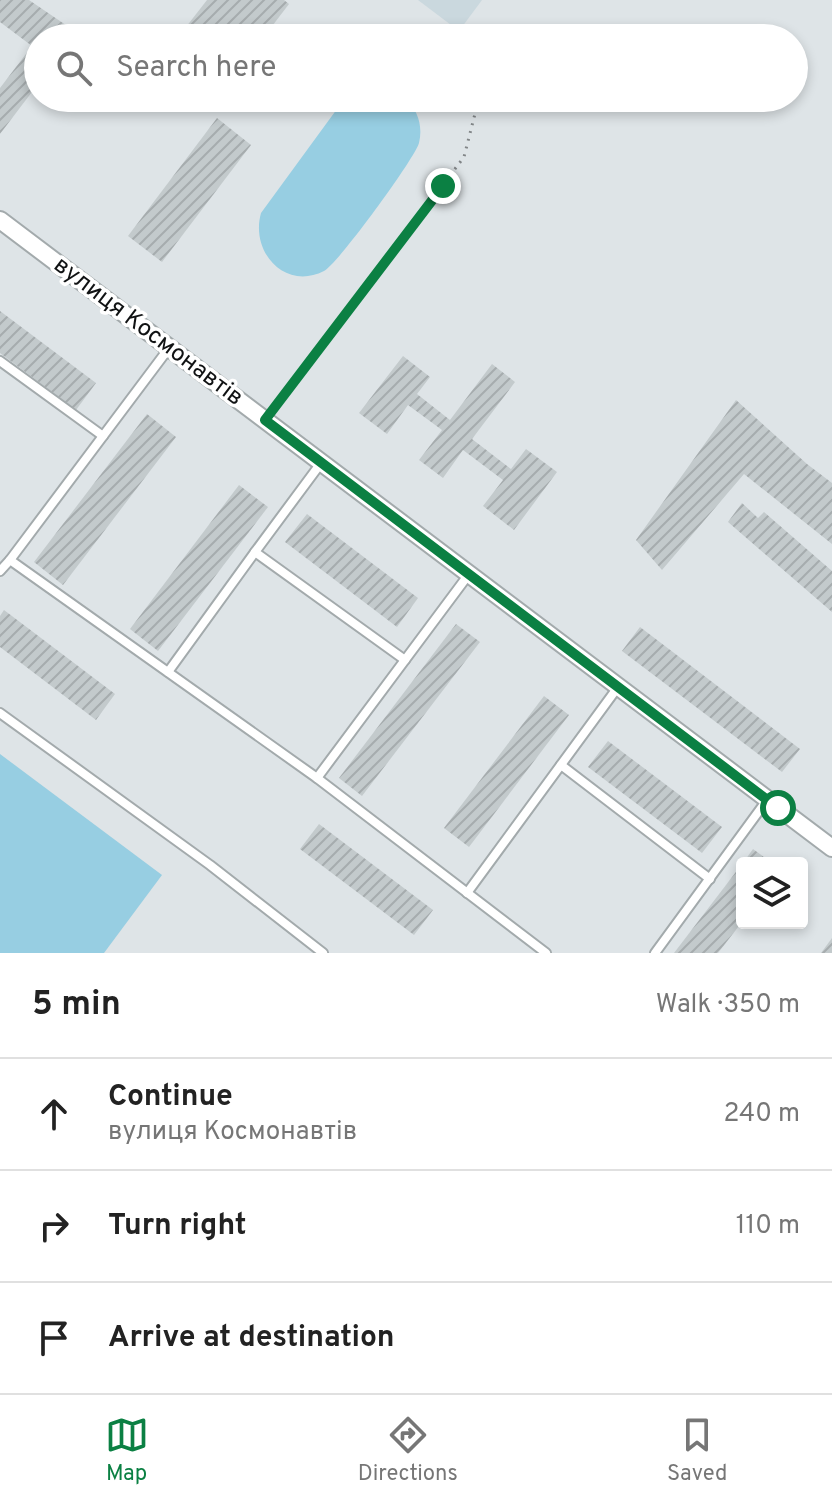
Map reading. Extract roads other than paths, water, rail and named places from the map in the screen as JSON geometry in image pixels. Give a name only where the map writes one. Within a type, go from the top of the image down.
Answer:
[{"type":"street","name":"вулиця Космонавтів","points":[[0,220],[832,848]]},
{"type":"lane","points":[[0,571],[169,348]]},
{"type":"lane","points":[[0,361],[103,436]]},
{"type":"lane","points":[[168,672],[321,463]]},
{"type":"lane","points":[[255,552],[405,660]]},
{"type":"lane","points":[[10,560],[317,778],[546,953]]},
{"type":"lane","points":[[317,778],[469,574]]},
{"type":"lane","points":[[467,893],[618,687]]},
{"type":"lane","points":[[0,713],[210,865],[323,953]]},
{"type":"lane","points":[[561,765],[710,879]]},
{"type":"lane","points":[[655,953],[767,800]]}]
